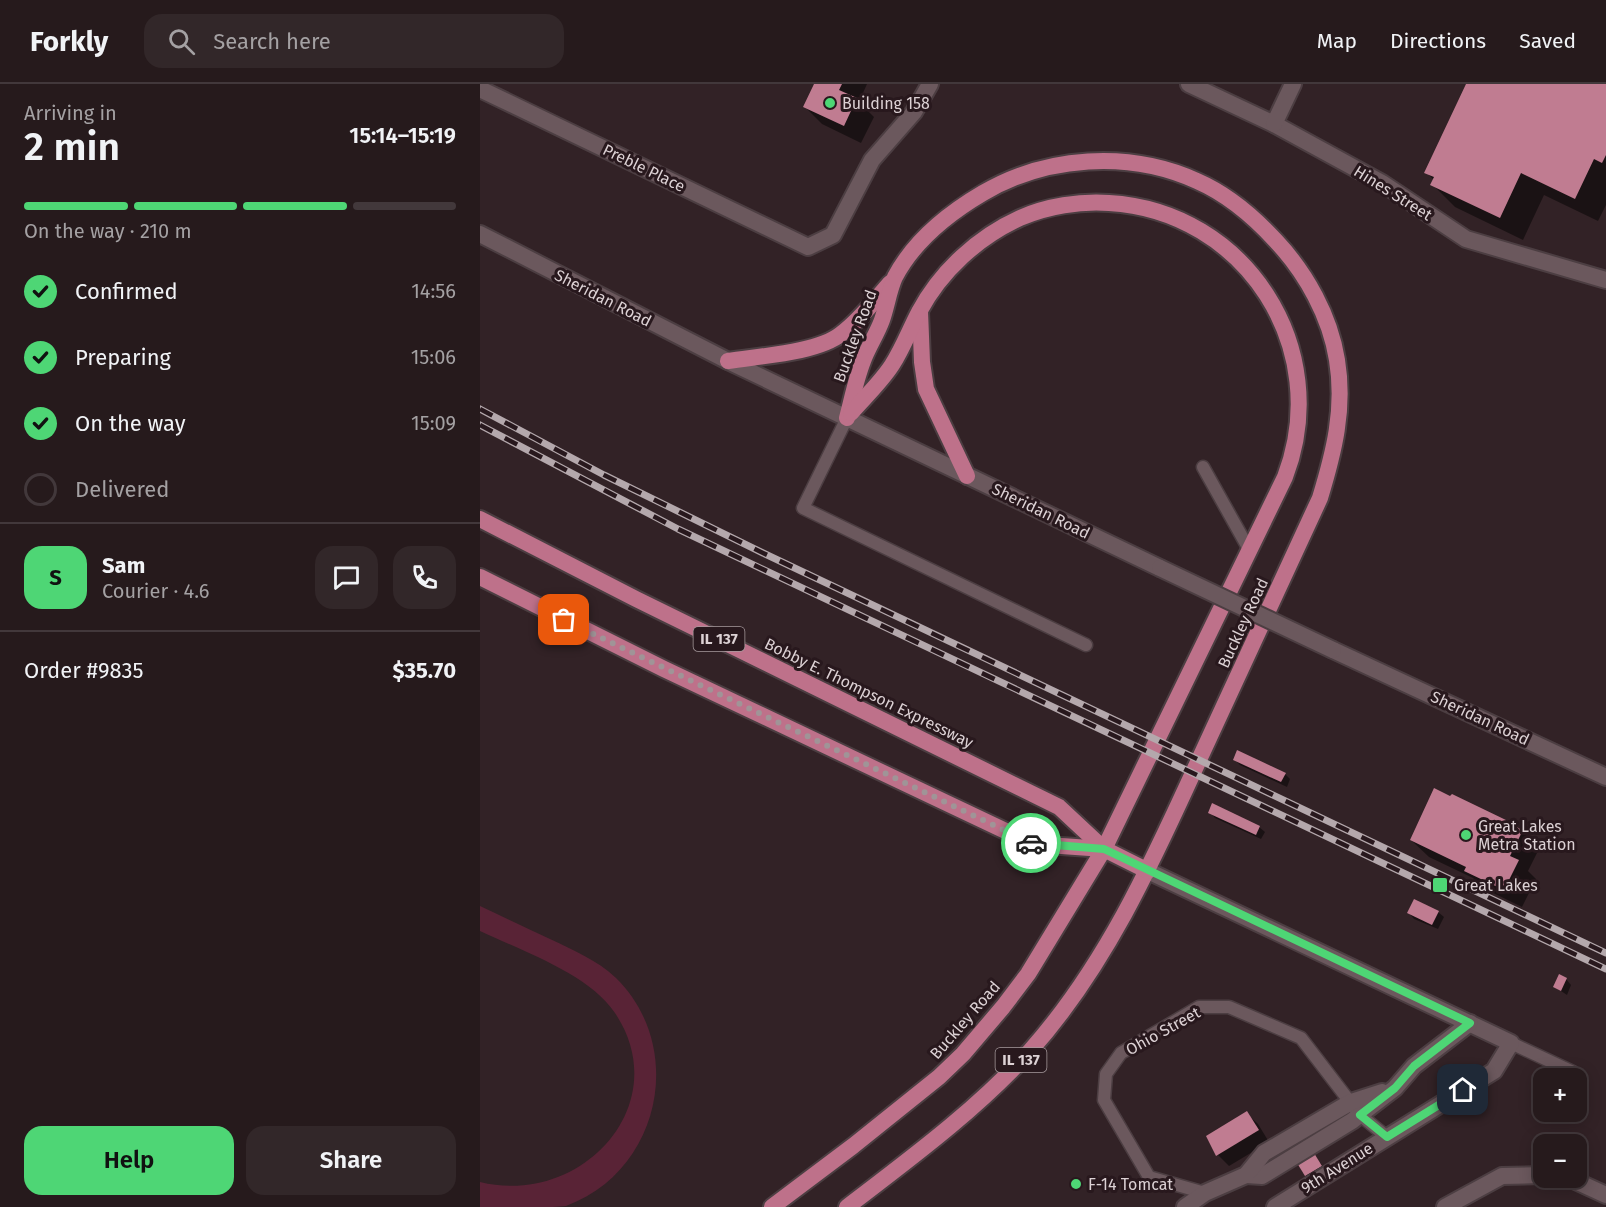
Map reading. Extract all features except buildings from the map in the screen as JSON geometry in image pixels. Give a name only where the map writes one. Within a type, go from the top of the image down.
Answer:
[{"type":"highway","name":"Buckley Road","points":[[847,418],[862,361],[881,322],[895,278],[913,252],[940,223],[966,203],[996,185],[1024,174],[1064,164],[1099,161],[1134,163],[1168,170],[1198,181],[1227,199],[1258,222],[1288,254],[1305,279],[1326,322],[1337,360],[1340,416],[1334,452],[1320,498],[1148,871],[1100,956],[1031,1050],[985,1097],[847,1207]]},
{"type":"highway","name":"Buckley Road","points":[[772,1207],[939,1077],[963,1054],[1028,974],[1104,849],[1250,551],[1293,456],[1298,424],[1296,367],[1285,330],[1269,296],[1233,254],[1205,232],[1178,219],[1149,209],[1094,202],[1039,211],[1021,217],[996,230],[977,244],[938,283],[920,310],[892,365],[847,418]]},
{"type":"highway","points":[[728,361],[825,344],[840,335],[860,317],[895,278]]},
{"type":"highway","points":[[920,310],[922,362],[926,389],[967,476]]},
{"type":"highway","name":"Bobby E. Thompson Expressway","points":[[480,519],[625,594],[1039,796],[1059,807],[1104,849],[1148,871]]},
{"type":"highway","name":"Bobby E. Thompson Expressway","points":[[480,576],[664,669],[1033,844],[1104,849]]},
{"type":"street","name":"Preble Place","points":[[480,88],[808,247],[833,235],[872,160],[914,112],[930,84]]},
{"type":"street","name":"Hines Street","points":[[1189,84],[1274,124],[1382,183],[1466,239],[1606,280]]},
{"type":"street","points":[[1274,124],[1293,84]]},
{"type":"street","name":"Sheridan Road","points":[[480,234],[728,361],[1333,650],[1606,777]]},
{"type":"street","points":[[1148,871],[1512,1043]]},
{"type":"street","points":[[1185,1207],[1205,1193],[1246,1175],[1264,1153],[1396,1086],[1414,1066],[1470,1023]]},
{"type":"street","name":"9th Avenue","points":[[1275,1207],[1494,1071],[1512,1043]]},
{"type":"street","points":[[1444,1207],[1502,1176],[1533,1175]]},
{"type":"street","points":[[1587,1186],[1606,1195]]},
{"type":"lane","points":[[847,418],[803,508],[1086,645]]},
{"type":"lane","points":[[1203,467],[1250,551]]},
{"type":"lane","name":"Ohio Street","points":[[1205,1193],[1149,1177],[1104,1100],[1106,1074],[1121,1053],[1199,1007],[1229,1007],[1301,1038],[1355,1108],[1387,1137]]},
{"type":"lane","points":[[1512,1043],[1565,1068]]},
{"type":"shaded area","points":[[480,906],[576,951],[609,972],[638,1006],[651,1038],[656,1072],[653,1106],[642,1137],[623,1166],[598,1189],[566,1206],[480,1207],[480,1182],[518,1186],[553,1179],[584,1164],[609,1141],[626,1113],[634,1081],[631,1047],[615,1013],[589,987],[554,965],[480,931]]},
{"type":"railway","points":[[480,409],[604,475],[763,553],[1606,953]]},
{"type":"railway","points":[[480,425],[678,529],[1606,969]]},
{"type":"way so far","points":[[564,620],[1031,843]]},
{"type":"place","name":"Building 158","points":[[830,103]]},
{"type":"place","name":"Great Lakes Metra Station","points":[[1466,835]]},
{"type":"place","name":"Great Lakes","points":[[1440,885]]},
{"type":"place","name":"F-14 Tomcat","points":[[1076,1184]]},
{"type":"route","points":[[1031,843],[1104,849],[1470,1023],[1414,1066],[1395,1088],[1360,1115],[1387,1137],[1463,1090]]}]
